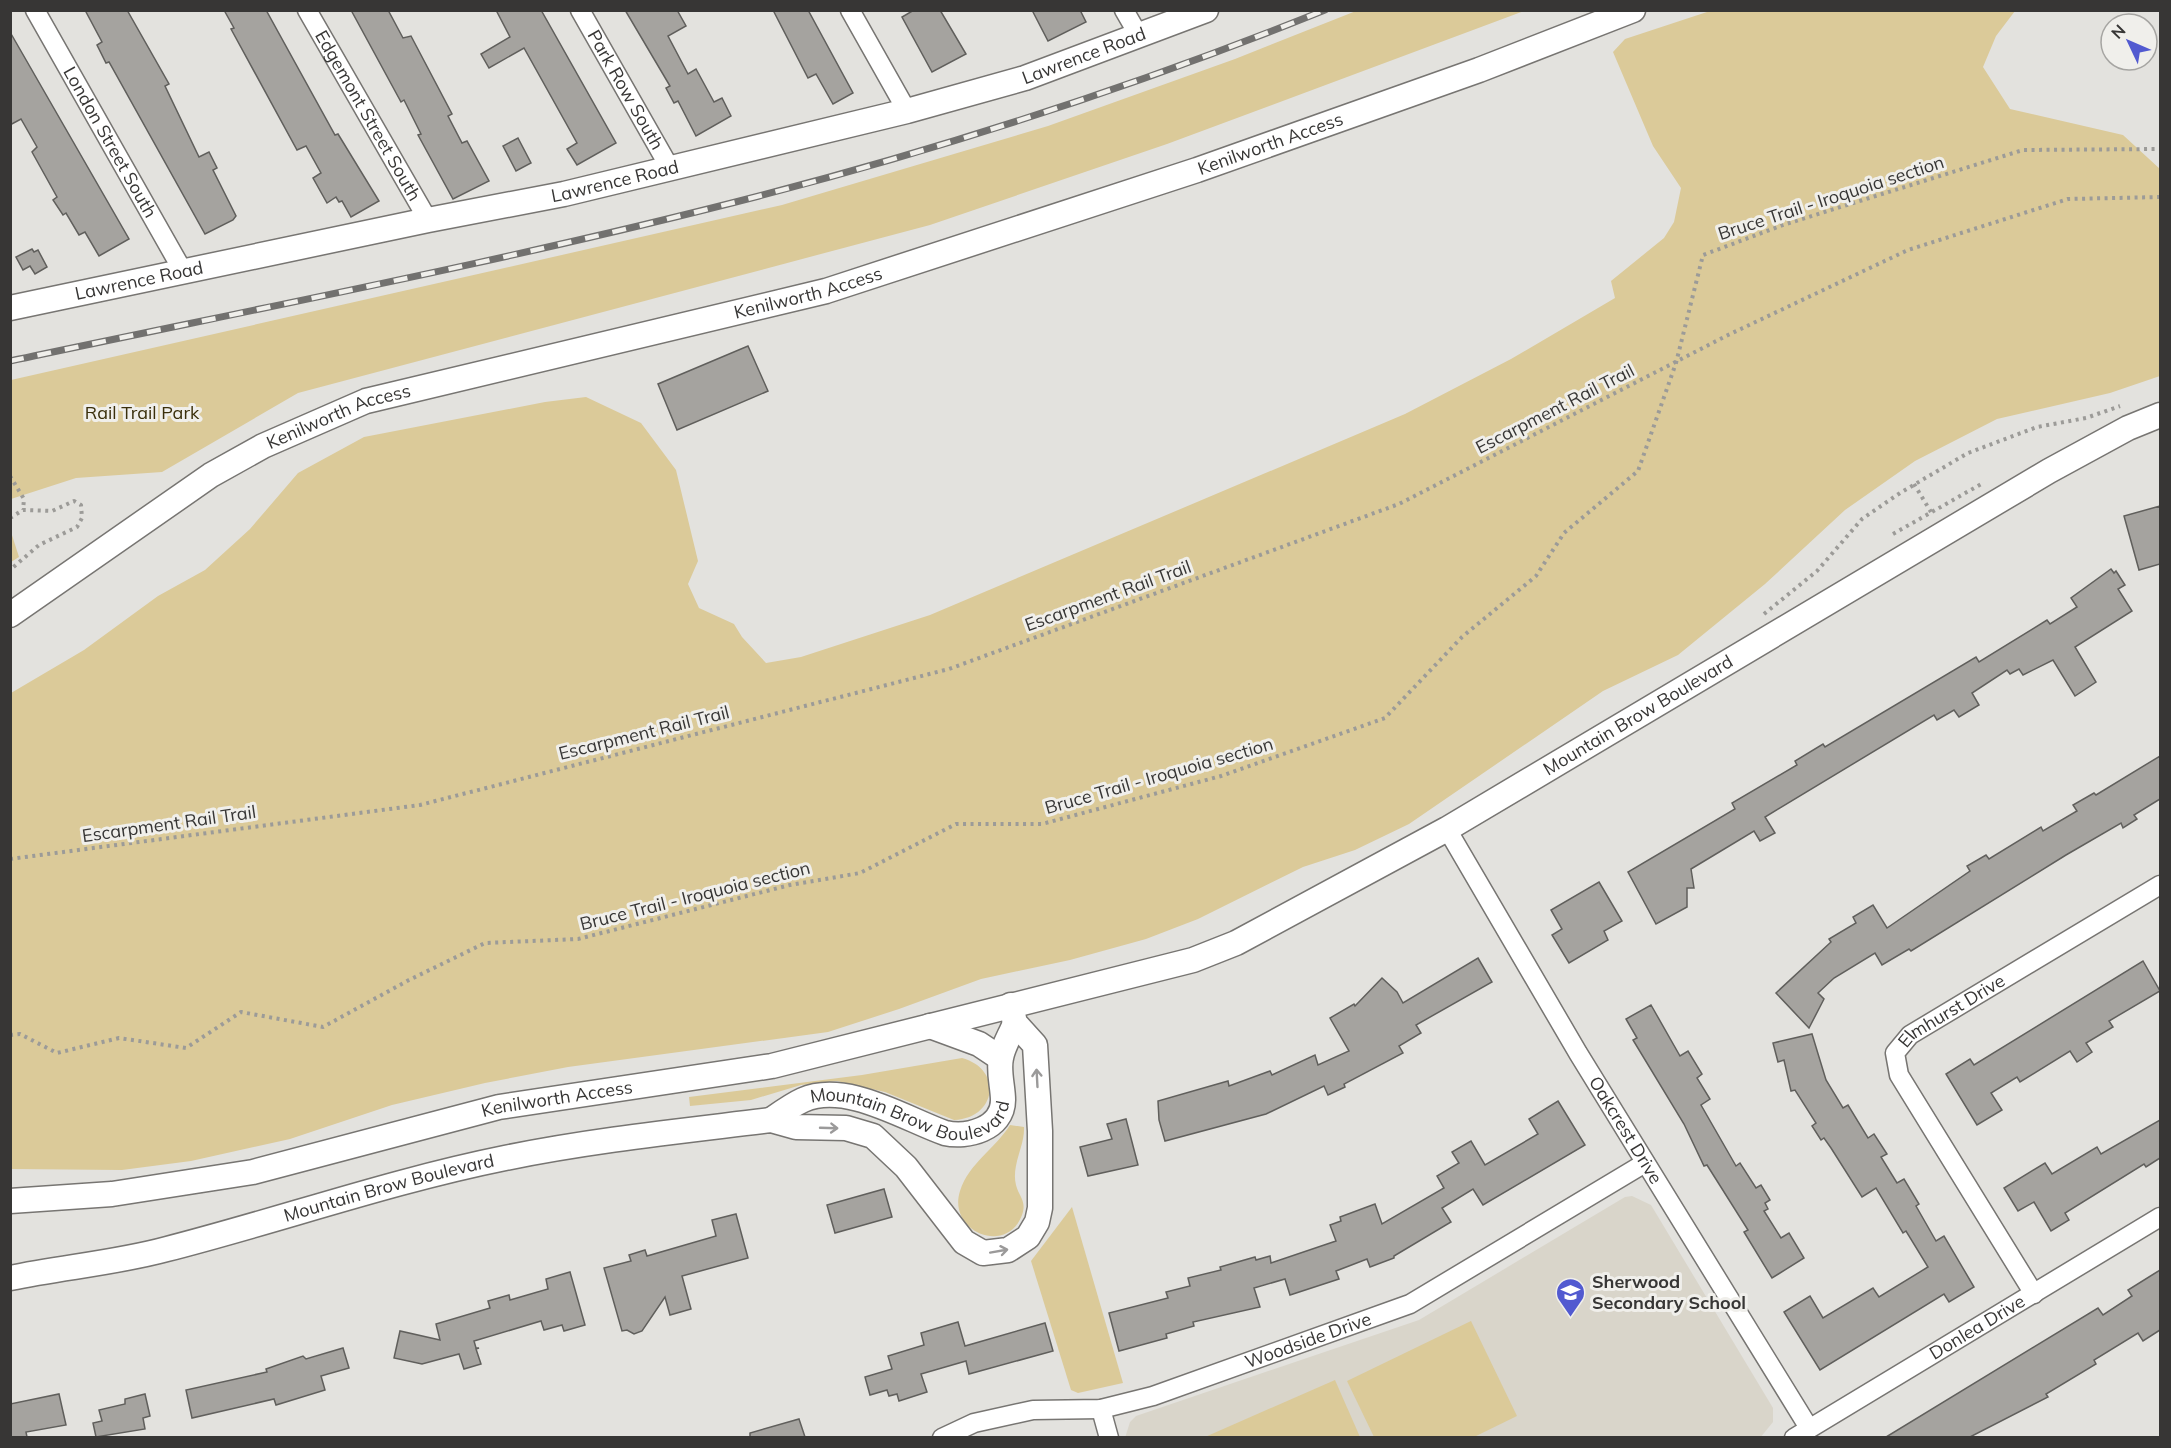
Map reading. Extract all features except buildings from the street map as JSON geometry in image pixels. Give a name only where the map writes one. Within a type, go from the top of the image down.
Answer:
[{"type":"main road","name":"Lawrence Road","points":[[10,308],[671,170],[907,111],[1025,78],[1206,10]]},
{"type":"main road","name":"Kenilworth Access","points":[[10,615],[211,475],[263,446],[366,401],[826,291],[1208,166],[1479,70],[1633,10]]},
{"type":"main road","name":"Mountain Brow Boulevard","points":[[1101,985],[1193,960],[1236,943],[1446,829],[2049,471],[2127,428],[2160,416]]},
{"type":"main road","name":"Kenilworth Access","points":[[10,1201],[112,1194],[253,1172],[499,1107],[772,1066],[930,1026],[1013,1014],[1101,985]]},
{"type":"main road","name":"Mountain Brow Boulevard","points":[[771,1120],[804,1099],[843,1096],[868,1101],[945,1133],[959,1136],[971,1134],[989,1126],[1003,1104],[1000,1058],[1013,1014]]},
{"type":"main road","name":"Mountain Brow Boulevard","points":[[10,1278],[164,1250],[310,1211],[422,1176],[506,1157],[601,1140],[771,1120],[796,1127],[846,1128],[873,1136],[906,1167],[964,1242],[983,1253],[1008,1250],[1028,1237],[1037,1222],[1040,1208],[1040,1131],[1035,1045],[1013,1014]]},
{"type":"main road","points":[[930,1026],[980,1044],[1000,1058]]},
{"type":"street","name":"London Street South","points":[[35,10],[184,273]]},
{"type":"street","name":"Edgemont Street South","points":[[307,10],[428,220]]},
{"type":"street","name":"Park Row South","points":[[580,10],[671,170]]},
{"type":"street","points":[[850,10],[907,111]]},
{"type":"street","points":[[1124,10],[1139,36]]},
{"type":"street","name":"Oakcrest Drive","points":[[1446,829],[1645,1163],[1802,1433]]},
{"type":"street","name":"Elmhurst Drive","points":[[2034,1294],[1899,1075],[1895,1053],[1910,1035],[2160,885]]},
{"type":"street","name":"Woodside Drive","points":[[942,1437],[974,1423],[1033,1410],[1101,1408],[1152,1396],[1410,1304],[1645,1163]]},
{"type":"street","name":"Donlea Drive","points":[[1802,1433],[2160,1217]]},
{"type":"street","points":[[1101,1408],[1109,1437]]},
{"type":"path","name":"Bruce Trail - Iroquoia section","points":[[10,1035],[20,1034],[57,1053],[119,1038],[186,1048],[241,1012],[323,1027],[485,943],[578,939],[779,888],[860,873],[956,824],[1042,824],[1221,776],[1385,718],[1462,637],[1536,576],[1564,534],[1638,471],[1676,363],[1703,255],[1783,225],[2023,150],[2160,149]]},
{"type":"path","name":"Escarpment Rail Trail","points":[[10,859],[420,805],[948,669],[1399,504],[1676,363],[1908,250],[2068,199],[2160,197]]},
{"type":"path","points":[[1761,616],[1817,572],[1862,519],[1914,484],[1968,453],[2037,427],[2086,418],[2131,403]]},
{"type":"path","points":[[10,476],[24,500],[23,510]]},
{"type":"path","points":[[1893,534],[1983,483]]},
{"type":"path","points":[[1914,484],[1930,512]]},
{"type":"path","points":[[10,518],[23,510],[52,511],[74,501],[81,505],[83,513],[77,526],[39,545],[10,570]]},
{"type":"shaded area","name":"Sherwood Secondary School","points":[[1632,1196],[1651,1205],[1773,1408],[1773,1422],[1760,1438],[1125,1438],[1130,1422],[1136,1416],[1419,1320],[1625,1197]]},
{"type":"green space","name":"Rail Trail Park","points":[[1356,11],[1524,11],[1167,144],[930,225],[298,393],[162,472],[76,478],[11,499],[11,380],[782,205],[1048,126],[1235,59]]},
{"type":"green space","points":[[1710,11],[2015,11],[1996,36],[1983,67],[2010,109],[2123,135],[2160,169],[2160,376],[2110,393],[1997,419],[1915,461],[1845,510],[1765,584],[1678,655],[1603,691],[1409,824],[1355,850],[1303,867],[1198,919],[1146,939],[1070,960],[981,979],[828,1032],[568,1067],[485,1083],[392,1105],[290,1139],[191,1161],[122,1170],[11,1169],[11,693],[84,650],[158,596],[205,570],[250,529],[298,473],[364,437],[545,402],[586,397],[641,423],[676,470],[698,561],[688,584],[699,608],[734,624],[742,637],[766,663],[801,657],[930,615],[1405,414],[1511,359],[1615,298],[1611,281],[1664,238],[1674,222],[1681,188],[1653,146],[1613,52],[1625,39]]},
{"type":"green space","points":[[11,532],[19,557],[10,562]]},
{"type":"green space","points":[[962,1058],[975,1064],[984,1072],[989,1082],[990,1092],[979,1111],[968,1117],[954,1120],[885,1092],[837,1081],[801,1085],[751,1100],[690,1106],[689,1097],[862,1075]]},
{"type":"green space","points":[[1010,1125],[1024,1127],[1015,1170],[1016,1185],[1023,1203],[1022,1215],[1014,1227],[1004,1234],[992,1236],[981,1234],[962,1218],[958,1205],[960,1191],[976,1164]]},
{"type":"green space","points":[[1072,1207],[1123,1383],[1078,1393],[1071,1390],[1031,1261]]},
{"type":"green space","points":[[1471,1321],[1517,1416],[1474,1437],[1374,1437],[1347,1381]]},
{"type":"green space","points":[[1335,1380],[1360,1437],[1205,1437]]},
{"type":"railway","points":[[10,361],[573,241],[831,177],[974,135],[1116,88],[1325,10]]},
{"type":"place","name":"Sherwood Secondary School","points":[[1571,1318]]}]
